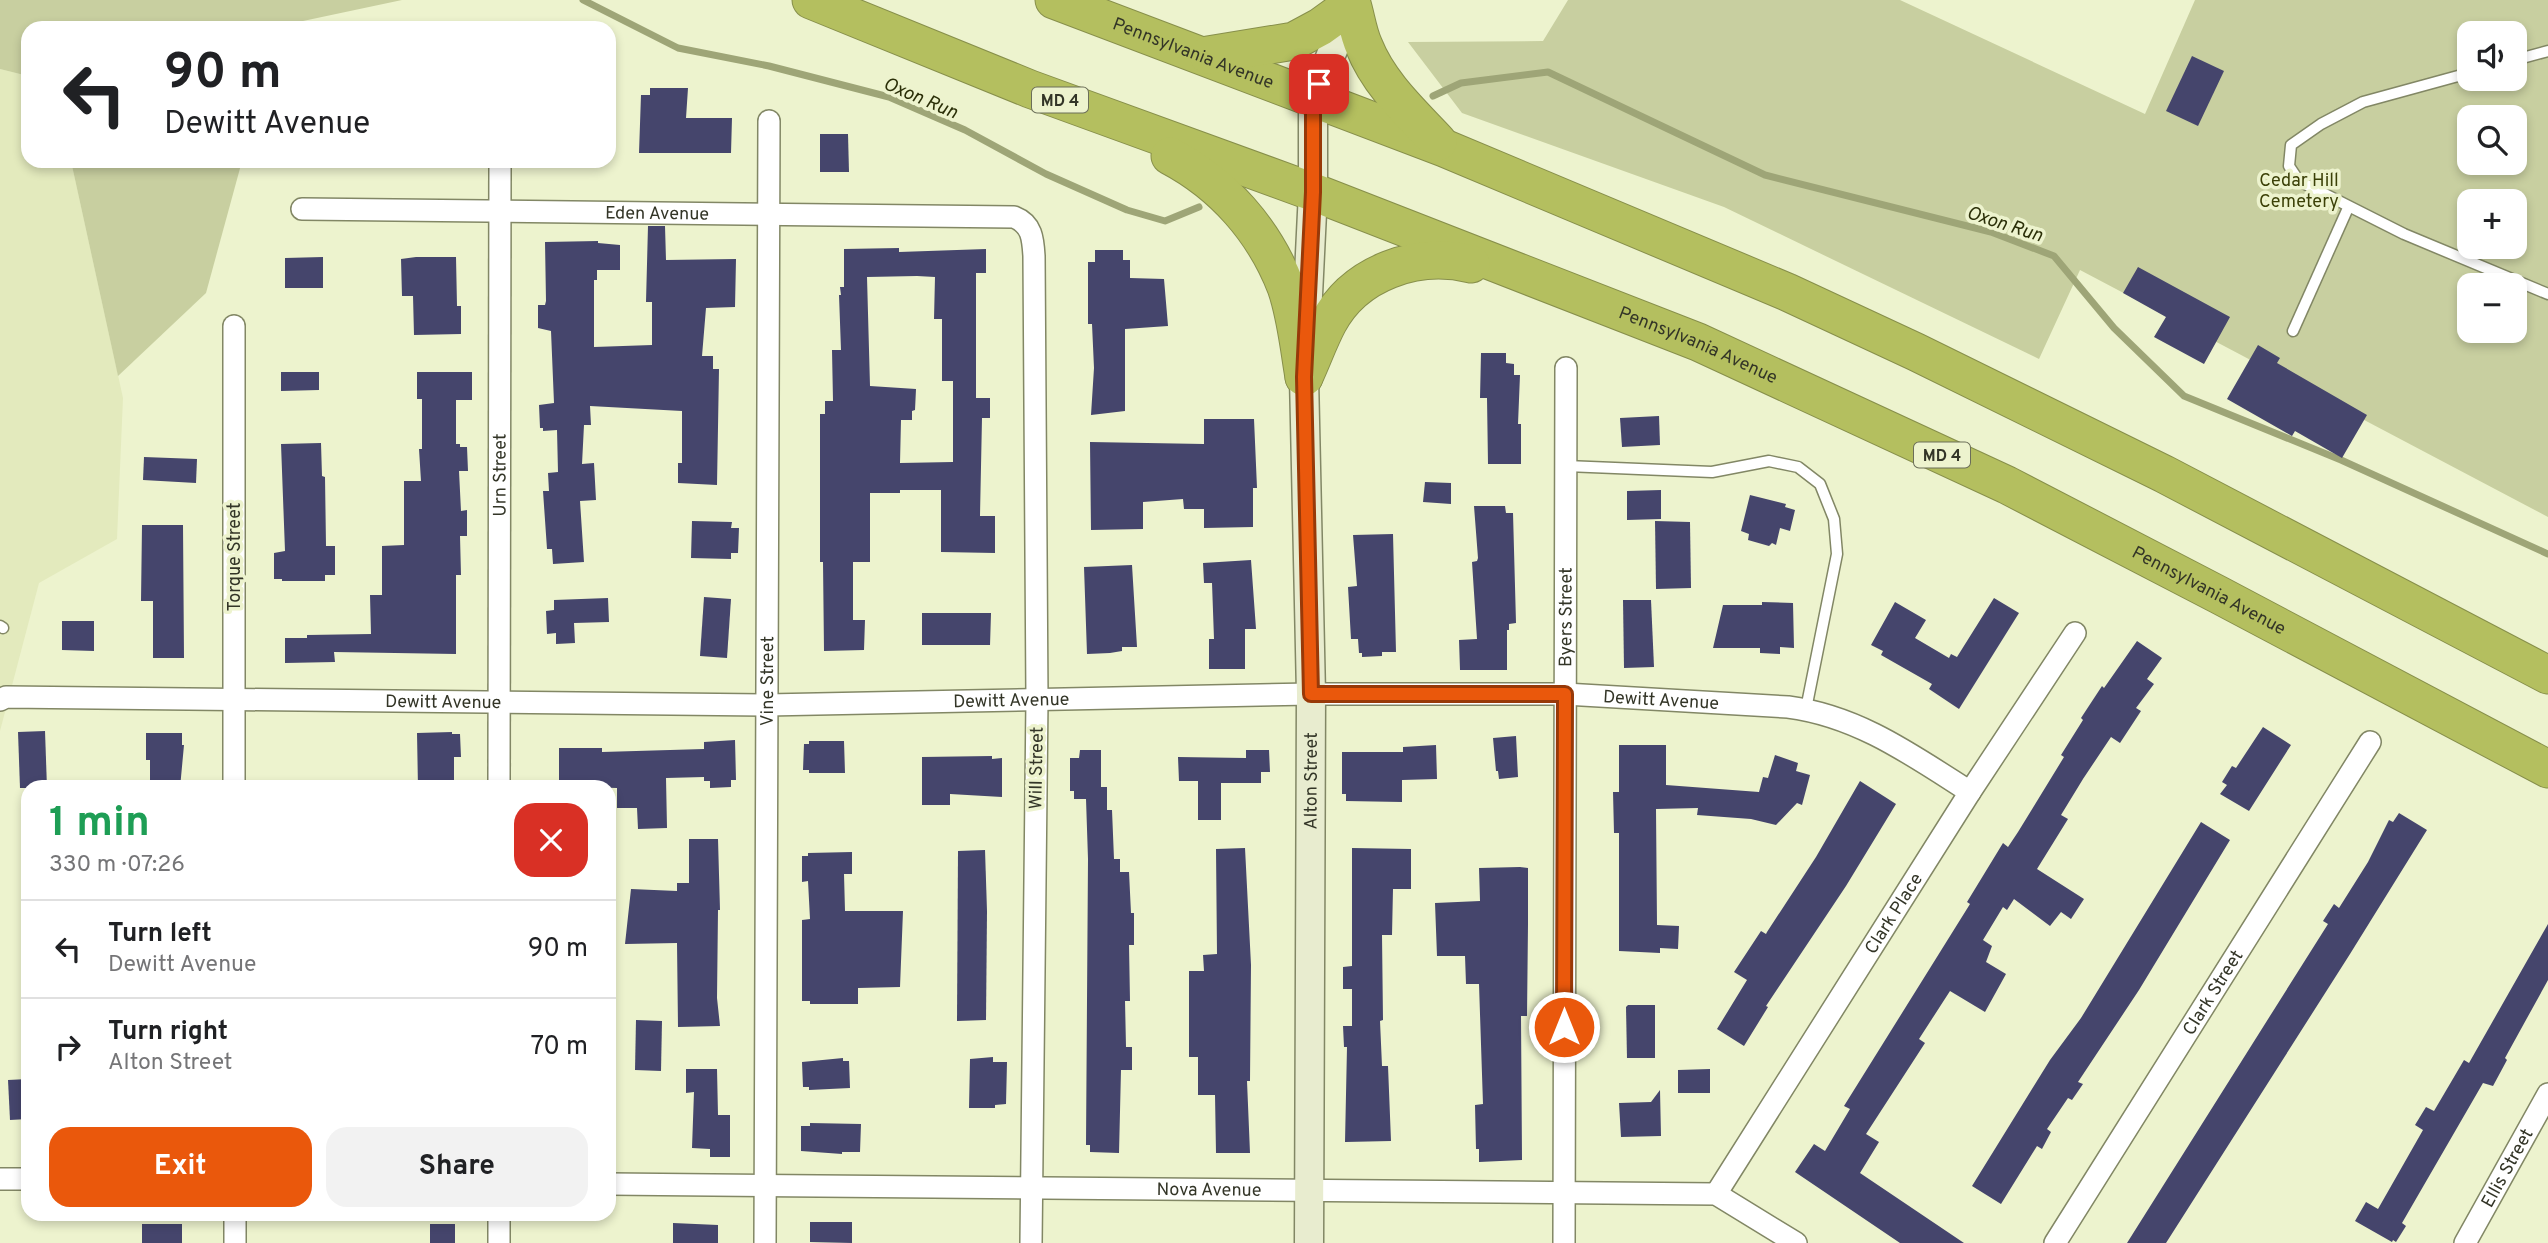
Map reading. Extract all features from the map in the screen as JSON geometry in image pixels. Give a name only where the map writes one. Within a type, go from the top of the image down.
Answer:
[{"type":"highway","name":"Pennsylvania Avenue","points":[[811,0],[952,58],[1313,192],[1698,342],[2007,485],[2548,769]]},
{"type":"highway","name":"Pennsylvania Avenue","points":[[1054,0],[1444,148],[1787,292],[2164,474],[2548,675]]},
{"type":"highway","points":[[1204,56],[1294,41],[1320,27],[1353,2],[1364,46],[1380,75],[1396,97],[1444,148]]},
{"type":"highway","points":[[952,58],[1082,120],[1163,152],[1187,165],[1224,193],[1265,244],[1282,278],[1287,290],[1304,377]]},
{"type":"highway","points":[[1304,377],[1328,322],[1362,282],[1388,270],[1413,262],[1448,258],[1546,282]]},
{"type":"street","points":[[1313,99],[1353,2]]},
{"type":"street","name":"Alton Street","points":[[1309,1243],[1311,694],[1304,377],[1313,192],[1313,99]]},
{"type":"street","name":"Vine Street","points":[[765,1243],[769,121]]},
{"type":"street","name":"Urn Street","points":[[499,780],[500,168]]},
{"type":"street","name":"Eden Avenue","points":[[302,209],[1014,217]]},
{"type":"street","name":"Will Street","points":[[1014,217],[1025,223],[1033,240],[1037,699],[1031,1243]]},
{"type":"street","name":"Torque Street","points":[[234,326],[234,780]]},
{"type":"street","name":"Byers Street","points":[[1564,1243],[1566,368]]},
{"type":"street","name":"Clark Place","points":[[1716,1195],[1970,792],[2075,634]]},
{"type":"street","name":"Dewitt Avenue","points":[[0,700],[6,697],[767,705],[1311,694],[1565,694],[1806,709],[1865,728],[1970,792]]},
{"type":"street","name":"Clark Street","points":[[2054,1243],[2371,742]]},
{"type":"street","name":"Ellis Street","points":[[2465,1243],[2548,1094]]},
{"type":"street","points":[[0,1179],[21,1180]]},
{"type":"street","name":"Nova Avenue","points":[[616,1184],[1716,1195]]},
{"type":"street","points":[[1716,1195],[1796,1243]]},
{"type":"street","points":[[235,1221],[235,1243]]},
{"type":"street","points":[[499,1221],[499,1243]]},
{"type":"lane","points":[[2527,57],[2548,51]]},
{"type":"lane","points":[[2457,76],[2363,102],[2321,124],[2291,145],[2289,166],[2299,181],[2348,208],[2548,294]]},
{"type":"lane","points":[[2293,331],[2348,208]]},
{"type":"lane","points":[[1566,466],[1712,472],[1769,461],[1798,467],[1819,484],[1834,519],[1837,554],[1806,709]]},
{"type":"shaded area","points":[[0,69],[21,74],[21,168],[73,168],[123,398],[117,539],[39,583],[0,731]]},
{"type":"green space","points":[[0,0],[402,0],[303,21],[21,21],[21,74],[0,69]]},
{"type":"green space","name":"Cedar Hill Cemetery","points":[[1568,0],[1900,0],[2145,114],[2195,0],[2548,0],[2548,517],[2080,270],[2039,359],[1724,207],[1462,113],[1408,42],[1543,41]]},
{"type":"green space","points":[[73,168],[240,168],[206,293],[118,376]]},
{"type":"building","points":[[2192,56],[2224,71],[2198,126],[2166,111]]},
{"type":"building","points":[[650,88],[688,88],[686,118],[732,118],[731,153],[639,153],[641,95],[650,95]]},
{"type":"building","points":[[820,134],[848,134],[849,172],[820,172]]},
{"type":"building","points":[[648,226],[665,226],[666,260],[736,259],[735,307],[706,308],[702,356],[713,356],[713,369],[719,369],[717,485],[678,483],[678,463],[682,463],[682,411],[590,406],[591,425],[584,425],[582,464],[594,463],[596,500],[580,501],[584,562],[553,564],[552,549],[547,549],[543,491],[549,491],[548,473],[558,472],[557,430],[543,431],[543,428],[540,428],[539,405],[554,403],[551,331],[538,328],[538,305],[545,305],[546,301],[545,242],[598,241],[620,245],[620,270],[597,270],[597,280],[594,280],[594,347],[652,345],[652,302],[646,302]]},
{"type":"building","points":[[899,248],[899,252],[986,249],[986,273],[976,273],[976,398],[990,398],[990,418],[982,418],[980,516],[995,516],[995,553],[941,552],[941,490],[870,493],[870,562],[853,562],[853,620],[865,620],[864,650],[824,651],[823,562],[820,562],[820,414],[825,414],[825,401],[833,401],[832,350],[841,350],[839,295],[840,287],[844,287],[844,249]],"holes":[[[867,277],[935,277],[934,319],[942,319],[942,381],[953,381],[953,462],[900,463],[901,420],[912,420],[916,389],[870,386]]]},
{"type":"building","points":[[1095,250],[1123,250],[1123,260],[1130,260],[1130,278],[1164,279],[1168,326],[1125,329],[1125,411],[1091,415],[1094,368],[1092,324],[1088,324],[1088,262],[1095,262]]},
{"type":"building","points":[[323,257],[323,288],[285,288],[285,258]]},
{"type":"building","points":[[456,257],[457,306],[461,306],[461,334],[414,335],[413,296],[402,296],[401,259]]},
{"type":"building","points":[[2138,267],[2230,317],[2204,364],[2154,337],[2166,317],[2123,293]]},
{"type":"building","points":[[2258,345],[2280,358],[2277,363],[2367,415],[2342,458],[2295,431],[2292,436],[2227,399]]},
{"type":"building","points":[[1481,353],[1506,353],[1506,363],[1514,364],[1514,375],[1520,375],[1518,424],[1521,424],[1521,464],[1488,464],[1487,398],[1480,398]]},
{"type":"building","points":[[281,372],[319,372],[319,390],[281,391]]},
{"type":"building","points":[[417,372],[472,372],[472,400],[456,400],[456,444],[467,447],[468,471],[459,471],[461,511],[467,510],[467,536],[460,536],[461,575],[456,575],[456,654],[334,652],[335,662],[285,663],[285,638],[371,634],[370,595],[382,595],[382,546],[404,545],[404,481],[421,481],[419,449],[422,449],[422,399],[417,399]]},
{"type":"building","points":[[1659,416],[1660,445],[1622,447],[1620,418]]},
{"type":"building","points":[[1204,419],[1254,419],[1257,488],[1253,488],[1253,527],[1204,528],[1204,509],[1184,509],[1183,499],[1143,502],[1143,529],[1091,530],[1090,442],[1204,444]]},
{"type":"building","points":[[321,443],[322,476],[325,477],[326,546],[335,546],[335,575],[325,575],[325,581],[274,579],[274,553],[285,551],[281,444]]},
{"type":"building","points":[[144,457],[197,459],[196,483],[143,480]]},
{"type":"building","points":[[1425,482],[1451,483],[1451,504],[1423,502]]},
{"type":"building","points":[[1661,490],[1661,519],[1627,520],[1627,491]]},
{"type":"building","points":[[1750,495],[1786,504],[1785,507],[1795,510],[1790,531],[1780,528],[1776,545],[1772,543],[1769,546],[1748,540],[1749,534],[1741,531]]},
{"type":"building","points":[[1474,506],[1505,506],[1506,513],[1513,513],[1516,623],[1509,624],[1507,630],[1507,670],[1460,670],[1459,640],[1477,639],[1472,562],[1478,558]]},
{"type":"building","points":[[692,521],[732,522],[731,528],[739,528],[738,553],[731,553],[731,559],[691,558]]},
{"type":"building","points":[[1655,521],[1690,522],[1691,588],[1656,589]]},
{"type":"building","points":[[142,525],[183,525],[184,658],[153,658],[153,601],[141,601]]},
{"type":"building","points":[[1393,534],[1396,652],[1362,657],[1358,639],[1351,639],[1348,587],[1357,586],[1353,535]]},
{"type":"building","points":[[1251,560],[1256,629],[1245,629],[1245,669],[1209,669],[1209,639],[1214,639],[1212,583],[1204,583],[1203,563]]},
{"type":"building","points":[[1132,565],[1137,647],[1122,647],[1122,651],[1110,653],[1087,654],[1084,567]]},
{"type":"building","points":[[704,597],[731,599],[727,658],[700,656]]},
{"type":"building","points":[[608,598],[609,622],[574,623],[575,643],[556,644],[556,633],[547,634],[546,611],[554,610],[554,600]]},
{"type":"building","points":[[1994,598],[2019,613],[1959,709],[1929,689],[1932,684],[1881,655],[1883,651],[1871,645],[1895,602],[1926,620],[1915,638],[1949,658],[1951,654],[1957,657]]},
{"type":"building","points":[[1623,600],[1651,600],[1654,667],[1624,668]]},
{"type":"building","points":[[1762,602],[1793,603],[1794,648],[1780,647],[1780,654],[1760,653],[1760,648],[1713,648],[1723,605],[1762,605]]},
{"type":"building","points":[[922,613],[991,613],[990,645],[922,645]]},
{"type":"building","points":[[62,621],[94,621],[94,651],[62,650]]},
{"type":"building","points":[[2137,641],[2162,658],[2147,679],[2154,684],[2136,708],[2141,711],[2120,743],[2111,737],[2083,779],[2061,815],[2068,819],[2037,869],[2084,899],[2071,919],[2061,912],[2050,926],[2014,899],[2007,910],[2003,907],[1983,940],[1992,946],[1986,962],[2006,974],[1985,1012],[1950,991],[1919,1039],[1925,1043],[1866,1134],[1879,1142],[1860,1173],[1964,1243],[1900,1243],[1795,1172],[1814,1144],[1825,1151],[1850,1109],[1844,1106],[1970,904],[1967,902],[2003,843],[2008,847],[2018,832],[2064,757],[2061,755],[2083,720],[2081,718]]},
{"type":"building","points":[[2263,727],[2291,745],[2249,811],[2220,794],[2227,785],[2222,782],[2232,766],[2236,768]]},
{"type":"building","points":[[45,731],[47,780],[21,780],[21,788],[20,788],[18,732]]},
{"type":"building","points":[[146,733],[182,733],[184,745],[181,780],[150,780],[150,760],[146,760]]},
{"type":"building","points":[[417,733],[460,734],[461,757],[454,757],[454,780],[418,780]]},
{"type":"building","points":[[1516,736],[1518,777],[1499,779],[1493,738]]},
{"type":"building","points":[[735,740],[736,780],[731,780],[731,787],[710,788],[710,781],[704,781],[704,777],[666,778],[667,828],[638,829],[637,808],[617,808],[616,780],[559,780],[559,748],[602,748],[602,752],[704,749],[704,742]]},
{"type":"building","points":[[809,741],[844,741],[845,773],[809,773],[809,770],[803,770],[804,744],[809,744]]},
{"type":"building","points":[[1436,745],[1437,779],[1402,780],[1402,802],[1346,801],[1346,794],[1342,794],[1342,752],[1403,752],[1403,747]]},
{"type":"building","points":[[1619,745],[1666,745],[1666,785],[1759,792],[1763,777],[1768,778],[1775,755],[1798,763],[1796,771],[1810,775],[1802,805],[1797,803],[1776,825],[1751,819],[1697,815],[1698,808],[1656,809],[1657,925],[1679,926],[1678,949],[1660,948],[1660,953],[1619,951],[1619,833],[1614,833],[1613,792],[1619,792]]},
{"type":"building","points":[[1080,750],[1101,750],[1101,787],[1107,787],[1107,810],[1112,810],[1114,859],[1120,859],[1120,872],[1129,872],[1131,913],[1134,913],[1134,945],[1129,945],[1130,1001],[1125,1001],[1126,1047],[1132,1047],[1132,1070],[1121,1070],[1119,1153],[1090,1152],[1090,1145],[1086,1145],[1086,799],[1074,799],[1074,791],[1070,791],[1070,758],[1079,758]]},
{"type":"building","points":[[1246,750],[1269,750],[1270,772],[1261,772],[1261,783],[1221,783],[1221,820],[1198,820],[1198,781],[1179,781],[1178,757],[1246,758]]},
{"type":"building","points":[[992,756],[992,759],[1002,758],[1002,797],[950,794],[950,805],[922,805],[922,757]]},
{"type":"building","points":[[1860,781],[1896,804],[1846,886],[1766,1006],[1768,1007],[1744,1046],[1717,1029],[1747,980],[1734,972],[1761,931],[1766,934],[1816,857]]},
{"type":"building","points":[[2399,813],[2427,830],[2350,954],[2166,1243],[2127,1243],[2328,924],[2323,921],[2334,904],[2339,908],[2368,862],[2389,820],[2393,822]]},
{"type":"building","points":[[2201,822],[2230,840],[2139,990],[2078,1082],[2083,1084],[2072,1100],[2068,1098],[2047,1129],[2051,1132],[2042,1149],[2037,1146],[2001,1204],[1972,1186],[2050,1060],[2081,1018]]},
{"type":"building","points":[[689,839],[718,839],[720,910],[717,998],[720,1026],[678,1027],[677,943],[625,944],[631,889],[677,891],[677,883],[689,883]]},
{"type":"building","points":[[1245,848],[1251,965],[1250,1081],[1247,1081],[1250,1153],[1216,1153],[1215,1095],[1198,1095],[1198,1057],[1189,1057],[1189,971],[1204,971],[1203,955],[1217,954],[1216,849]]},
{"type":"building","points":[[1352,848],[1411,849],[1411,889],[1393,889],[1392,935],[1382,935],[1383,1020],[1380,1021],[1382,1066],[1388,1066],[1391,1141],[1345,1142],[1347,1047],[1344,1047],[1343,1026],[1352,1026],[1352,989],[1343,989],[1343,967],[1352,966]]},
{"type":"building","points":[[985,850],[986,1020],[957,1021],[958,851]]},
{"type":"building","points":[[852,852],[852,874],[844,874],[845,911],[903,911],[900,987],[858,988],[858,1004],[810,1004],[810,1001],[802,1001],[802,920],[810,919],[808,881],[802,882],[802,856],[808,856],[808,853]]},
{"type":"building","points":[[1479,868],[1528,868],[1527,1016],[1521,1016],[1522,1160],[1479,1162],[1475,1105],[1483,1104],[1479,984],[1466,984],[1465,956],[1437,956],[1435,903],[1480,901]]},
{"type":"building","points":[[2548,924],[2548,980],[2505,1058],[2507,1060],[2493,1086],[2483,1083],[2402,1223],[2406,1226],[2396,1242],[2392,1242],[2355,1221],[2366,1202],[2378,1209],[2423,1130],[2415,1125],[2426,1107],[2434,1111],[2464,1060],[2469,1063]]},
{"type":"building","points":[[1628,1005],[1655,1005],[1655,1058],[1627,1058]]},
{"type":"building","points":[[636,1020],[662,1021],[661,1071],[635,1070]]},
{"type":"building","points":[[993,1057],[993,1062],[1007,1062],[1006,1104],[995,1105],[995,1108],[969,1108],[970,1059]]},
{"type":"building","points":[[843,1058],[843,1061],[849,1061],[850,1088],[809,1090],[809,1087],[803,1087],[802,1062]]},
{"type":"building","points":[[686,1069],[717,1069],[718,1115],[730,1115],[730,1157],[710,1157],[710,1149],[692,1148],[694,1092],[686,1093]]},
{"type":"building","points":[[1710,1069],[1710,1093],[1678,1093],[1678,1070]]},
{"type":"building","points":[[21,1079],[21,1119],[10,1120],[8,1080]]},
{"type":"building","points":[[1660,1090],[1661,1136],[1621,1137],[1619,1103],[1651,1102]]},
{"type":"building","points":[[810,1123],[861,1124],[860,1152],[842,1154],[801,1151],[801,1126],[810,1126]]},
{"type":"building","points":[[810,1222],[852,1222],[852,1243],[810,1242]]},
{"type":"building","points":[[673,1223],[718,1225],[718,1243],[673,1243]]},
{"type":"building","points":[[142,1224],[182,1224],[182,1243],[142,1243]]},
{"type":"building","points":[[430,1224],[455,1224],[455,1243],[430,1243]]},
{"type":"waterway","name":"Oxon Run","points":[[583,0],[678,48],[769,66],[889,97],[965,130],[1046,174],[1127,210],[1165,221],[1199,207]]},
{"type":"waterway","name":"Oxon Run","points":[[1433,96],[1461,83],[1548,72],[1765,175],[1991,232],[2054,256],[2114,328],[2184,396],[2341,460],[2548,554]]},
{"type":"route","points":[[1319,84],[1313,99],[1313,192],[1304,377],[1311,694],[1565,694],[1564,1027]]}]
